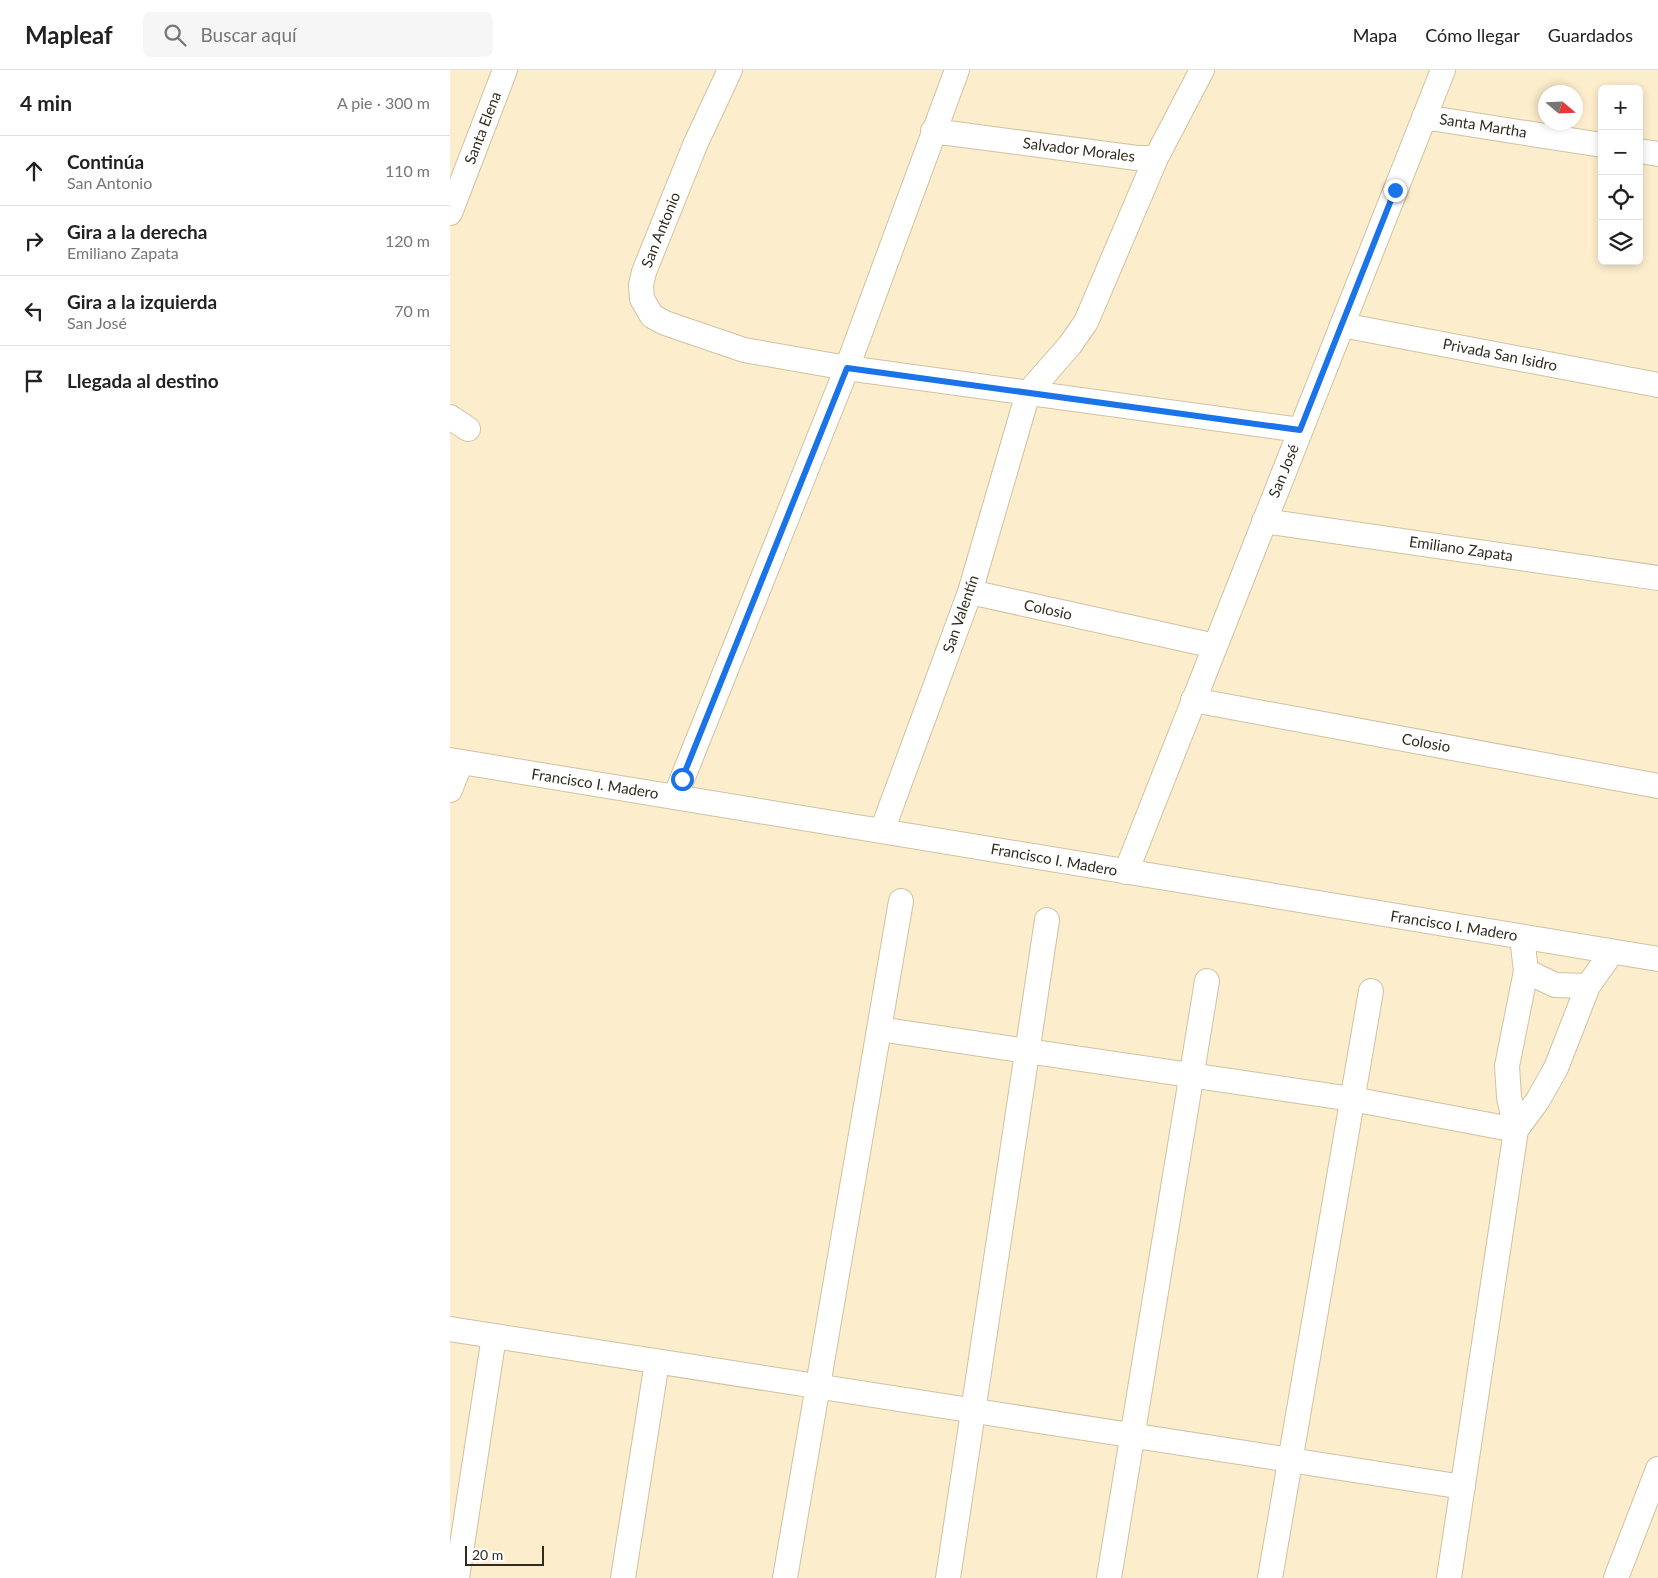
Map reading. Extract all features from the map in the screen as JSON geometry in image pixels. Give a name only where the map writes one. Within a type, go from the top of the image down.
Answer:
[{"type":"street","name":"Santa Elena","points":[[450,214],[505,70]]},
{"type":"street","name":"San Antonio","points":[[730,70],[695,144],[644,272],[641,285],[642,300],[652,316],[665,323],[744,350],[847,368]]},
{"type":"street","points":[[675,797],[847,368],[957,70]]},
{"type":"street","name":"Salvador Morales","points":[[933,131],[1137,158],[1156,158],[1202,70]]},
{"type":"street","name":"San José","points":[[1126,872],[1443,70]]},
{"type":"street","name":"Santa Martha","points":[[1424,117],[1598,144]]},
{"type":"street","points":[[1643,152],[1658,154]]},
{"type":"street","points":[[1028,393],[1070,345],[1086,322],[1156,158]]},
{"type":"street","name":"Privada San Isidro","points":[[1342,325],[1658,385]]},
{"type":"street","points":[[847,368],[1300,430]]},
{"type":"street","name":"San Valentín","points":[[882,831],[970,592],[1028,393]]},
{"type":"street","name":"Emiliano Zapata","points":[[1264,521],[1658,578]]},
{"type":"street","name":"Colosio","points":[[970,592],[1215,646]]},
{"type":"street","name":"Colosio","points":[[1193,700],[1658,786]]},
{"type":"street","points":[[450,790],[455,761]]},
{"type":"street","name":"Francisco I. Madero","points":[[455,761],[1658,959]]},
{"type":"street","points":[[785,1578],[901,901]]},
{"type":"street","points":[[948,1578],[1047,920]]},
{"type":"street","points":[[1449,1578],[1516,1130],[1509,1097],[1507,1066],[1526,971],[1522,937]]},
{"type":"street","points":[[1516,1130],[1538,1100],[1556,1068],[1588,986],[1612,952]]},
{"type":"street","points":[[1526,971],[1555,985],[1588,986]]},
{"type":"street","points":[[1109,1578],[1207,981]]},
{"type":"street","points":[[1270,1578],[1371,991]]},
{"type":"street","points":[[879,1029],[1352,1099],[1516,1130]]},
{"type":"street","points":[[450,1329],[1464,1487]]},
{"type":"street","points":[[458,1578],[494,1336]]},
{"type":"street","points":[[623,1578],[657,1362]]},
{"type":"street","points":[[1616,1578],[1658,1468]]},
{"type":"route","points":[[682,779],[847,368],[1300,430],[1395,190]]}]
